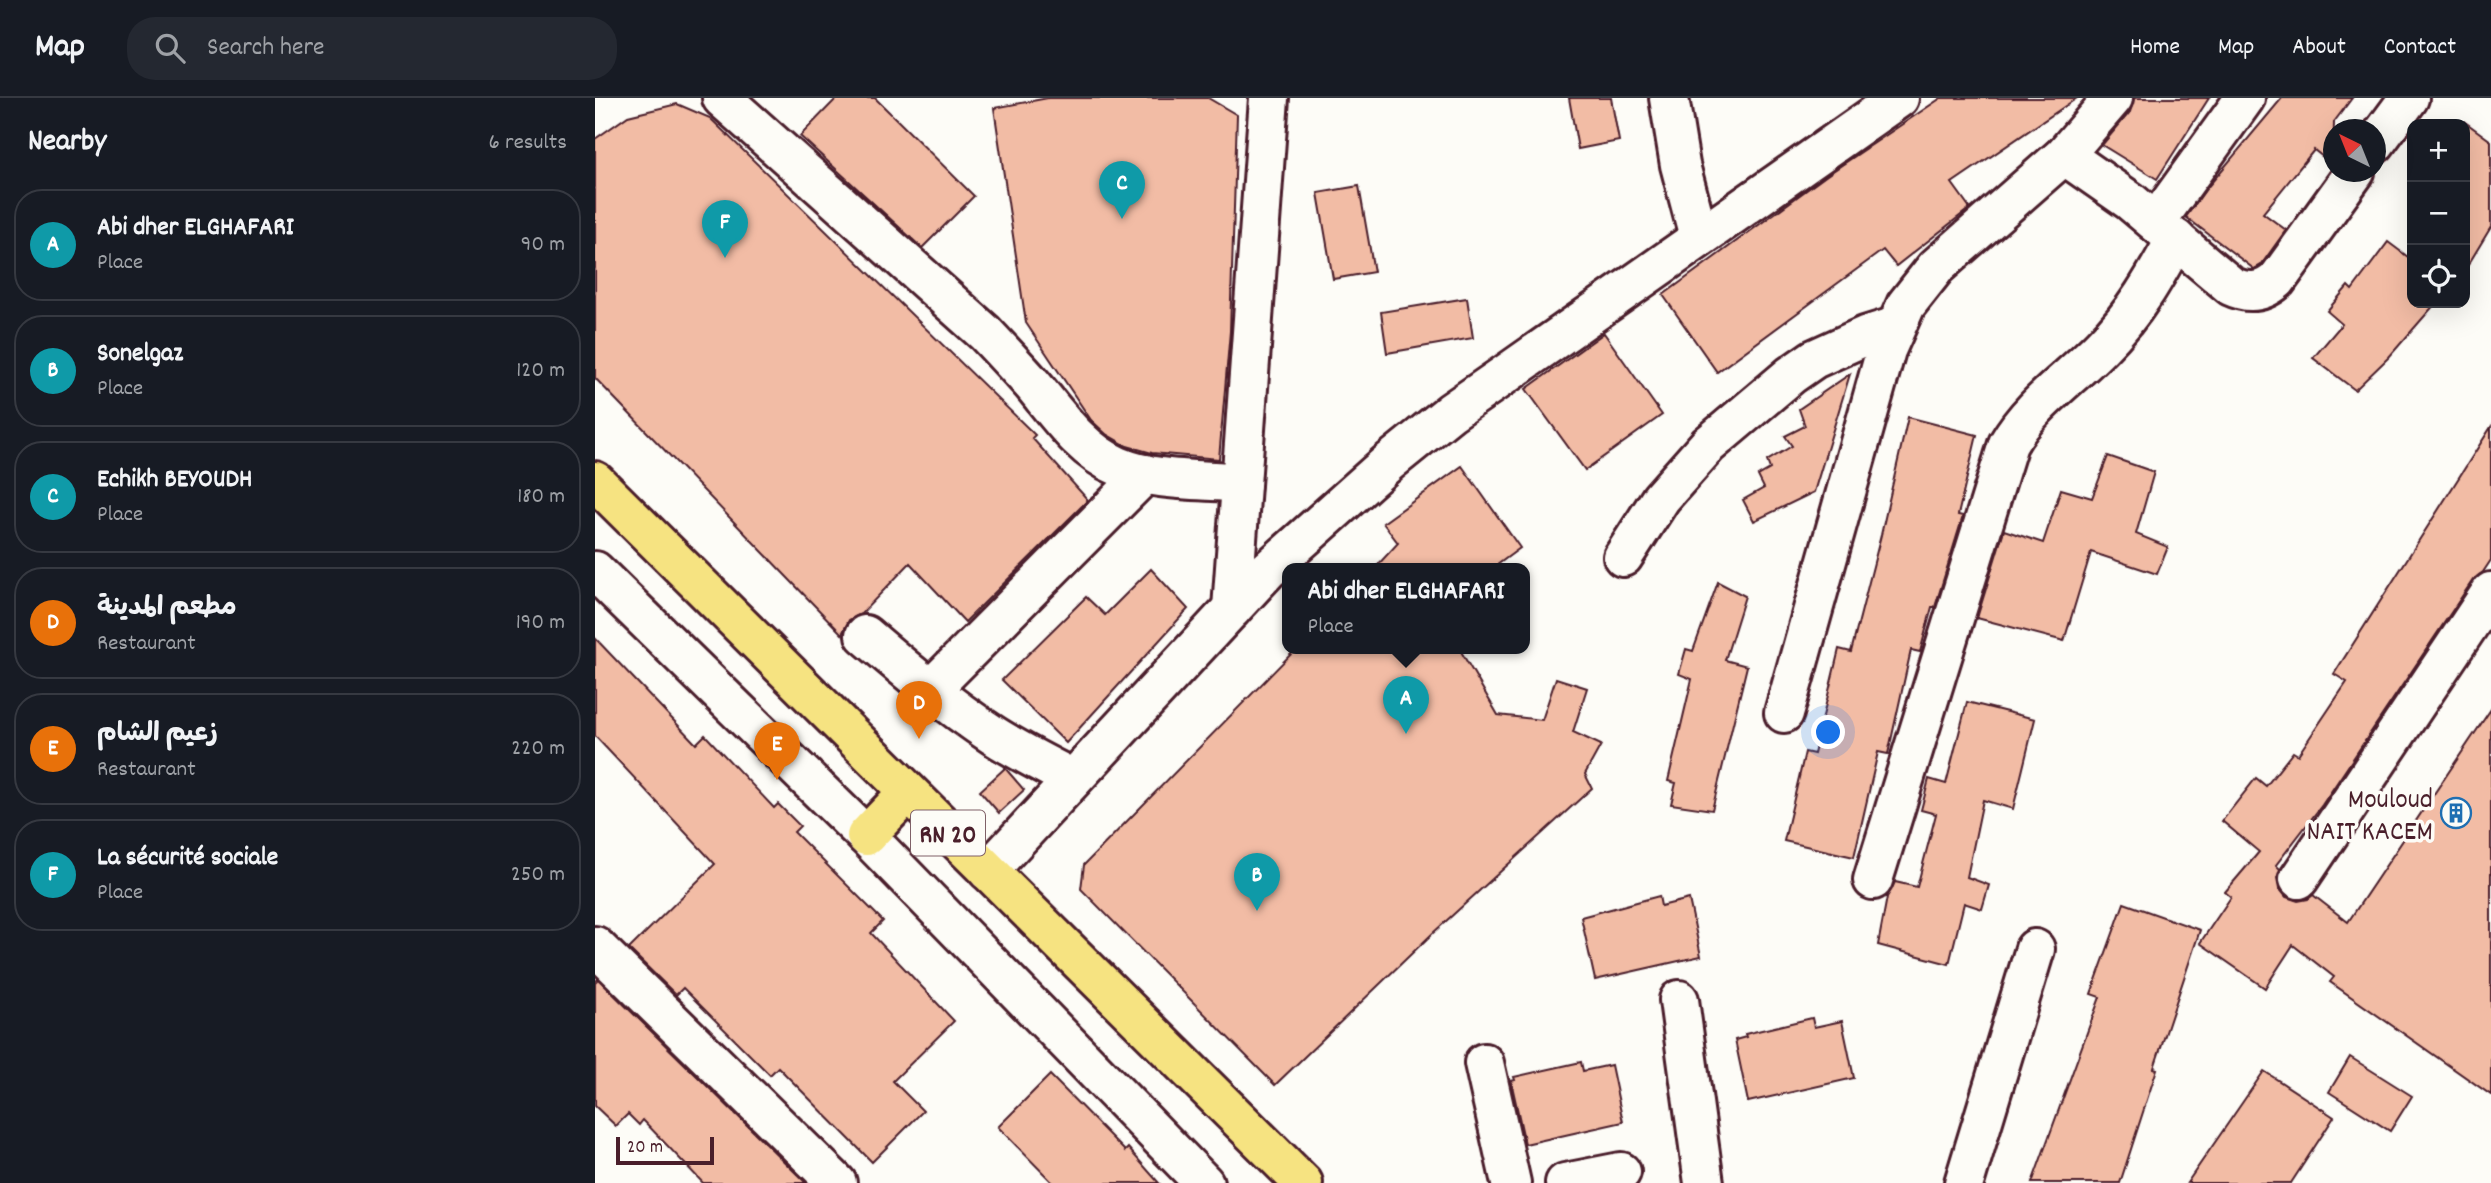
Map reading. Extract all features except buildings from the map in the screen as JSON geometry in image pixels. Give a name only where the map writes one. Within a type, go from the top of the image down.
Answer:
[{"type":"main road","name":"RN 20","points":[[595,481],[1303,1183]]},
{"type":"main road","points":[[866,836],[908,792]]},
{"type":"street","points":[[722,98],[985,333],[1092,451],[1118,466],[1145,474],[1241,482]]},
{"type":"street","points":[[1232,609],[1269,98]]},
{"type":"street","points":[[1669,98],[1680,165],[1699,237]]},
{"type":"street","points":[[988,871],[1268,570],[1327,515],[1451,412],[1899,98]]},
{"type":"street","points":[[1784,713],[1894,327],[1919,285],[1936,267],[2064,155],[2113,98]]},
{"type":"street","points":[[1873,880],[2008,444],[2035,408],[2101,347],[2144,297],[2166,231],[2245,98]]},
{"type":"street","points":[[2386,129],[2409,98]]},
{"type":"street","points":[[2064,155],[2130,201],[2231,286],[2249,292],[2259,291],[2277,280],[2348,182]]},
{"type":"street","points":[[1623,557],[1661,498],[1708,445],[1814,359],[1839,346],[1894,327]]},
{"type":"street","points":[[930,690],[1145,474]]},
{"type":"street","points":[[595,571],[866,836],[1204,1183]]},
{"type":"street","points":[[2299,880],[2491,592]]},
{"type":"street","points":[[865,635],[930,690],[996,737],[1073,779]]},
{"type":"street","points":[[595,946],[837,1183]]},
{"type":"street","points":[[1964,1183],[2035,949]]},
{"type":"street","points":[[1679,1000],[1704,1183]]},
{"type":"street","points":[[1484,1063],[1511,1183]]},
{"type":"street","points":[[1565,1183],[1621,1172]]},
{"type":"place","name":"Echikh BEYOUDH","points":[[1122,219]]},
{"type":"place","name":"La sécurité sociale","points":[[725,258]]},
{"type":"place","name":"Abi dher ELGHAFARI","points":[[1406,734]]},
{"type":"place","name":"مطعم المدينة","points":[[919,739]]},
{"type":"place","name":"زعيم الشام","points":[[777,780]]},
{"type":"place","name":"Mouloud NAIT KACEM","points":[[2456,813]]},
{"type":"place","name":"Sonelgaz","points":[[1257,911]]}]
